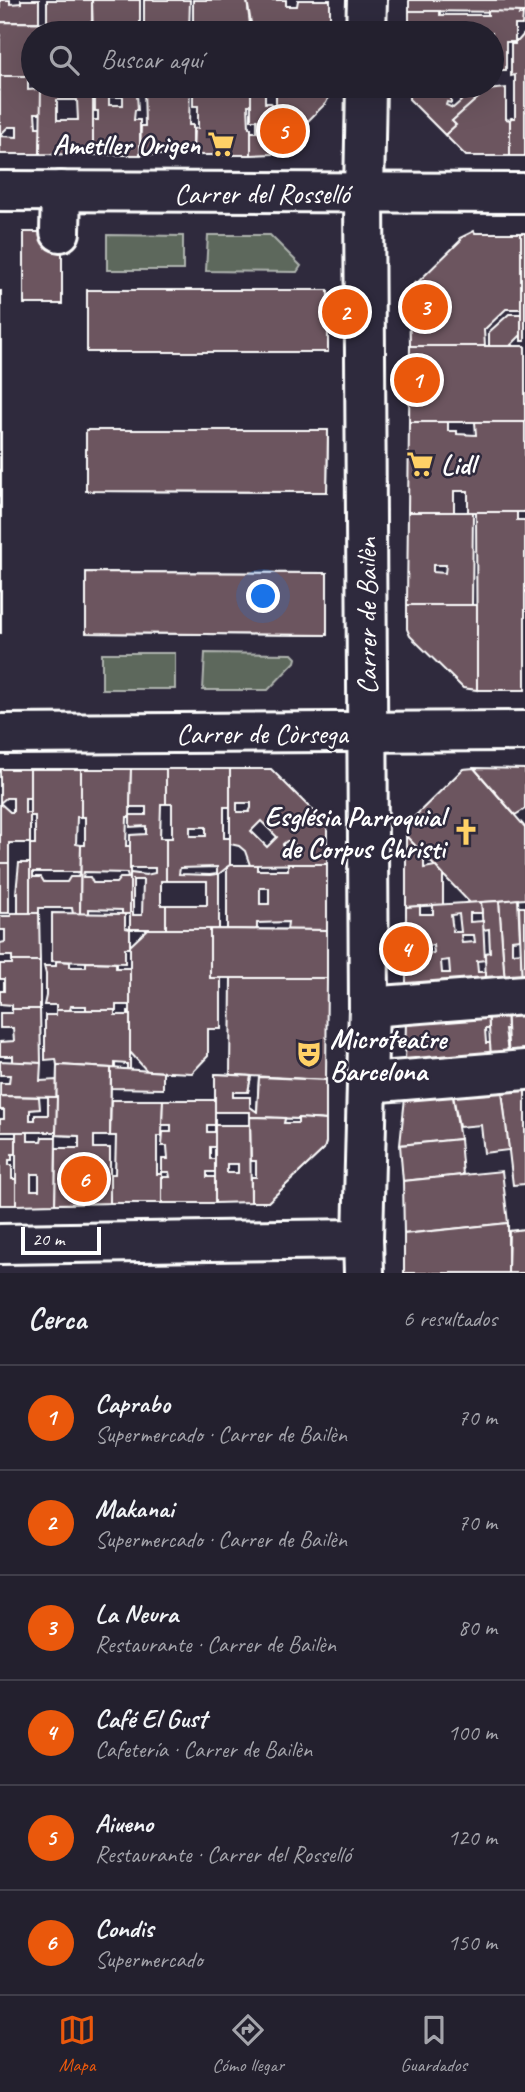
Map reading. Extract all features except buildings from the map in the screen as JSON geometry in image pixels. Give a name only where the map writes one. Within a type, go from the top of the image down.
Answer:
[{"type":"street","points":[[366,21],[367,0]]},
{"type":"street","name":"Carrer de Bailèn","points":[[363,1256],[369,1007],[364,193],[366,98]]},
{"type":"street","name":"Carrer del Rosselló","points":[[0,191],[525,193]]},
{"type":"street","points":[[60,232],[61,191]]},
{"type":"street","name":"Carrer de Còrsega","points":[[0,734],[525,731]]},
{"type":"street","points":[[369,1007],[525,995]]},
{"type":"street","points":[[368,1083],[525,1070]]},
{"type":"street","points":[[0,1244],[363,1256]]},
{"type":"shaded area","points":[[107,235],[183,236],[183,270],[107,270]]},
{"type":"shaded area","points":[[208,235],[270,235],[301,266],[297,272],[206,271]]},
{"type":"shaded area","points":[[102,653],[175,653],[175,689],[102,689]]},
{"type":"shaded area","points":[[205,653],[292,654],[296,658],[268,690],[203,690]]},
{"type":"place","name":"Aiueno","points":[[283,131]]},
{"type":"place","name":"Ametller Origen","points":[[221,144]]},
{"type":"place","name":"La Neura","points":[[425,307]]},
{"type":"place","name":"Makanai","points":[[345,312]]},
{"type":"place","name":"Caprabo","points":[[417,380]]},
{"type":"place","name":"Lidl","points":[[420,464]]},
{"type":"place","name":"Església Parroquial de Corpus Christi","points":[[466,832]]},
{"type":"place","name":"Café El Gust","points":[[406,949]]},
{"type":"place","name":"Microteatre Barcelona","points":[[309,1054]]},
{"type":"place","name":"Condis","points":[[84,1179]]}]
